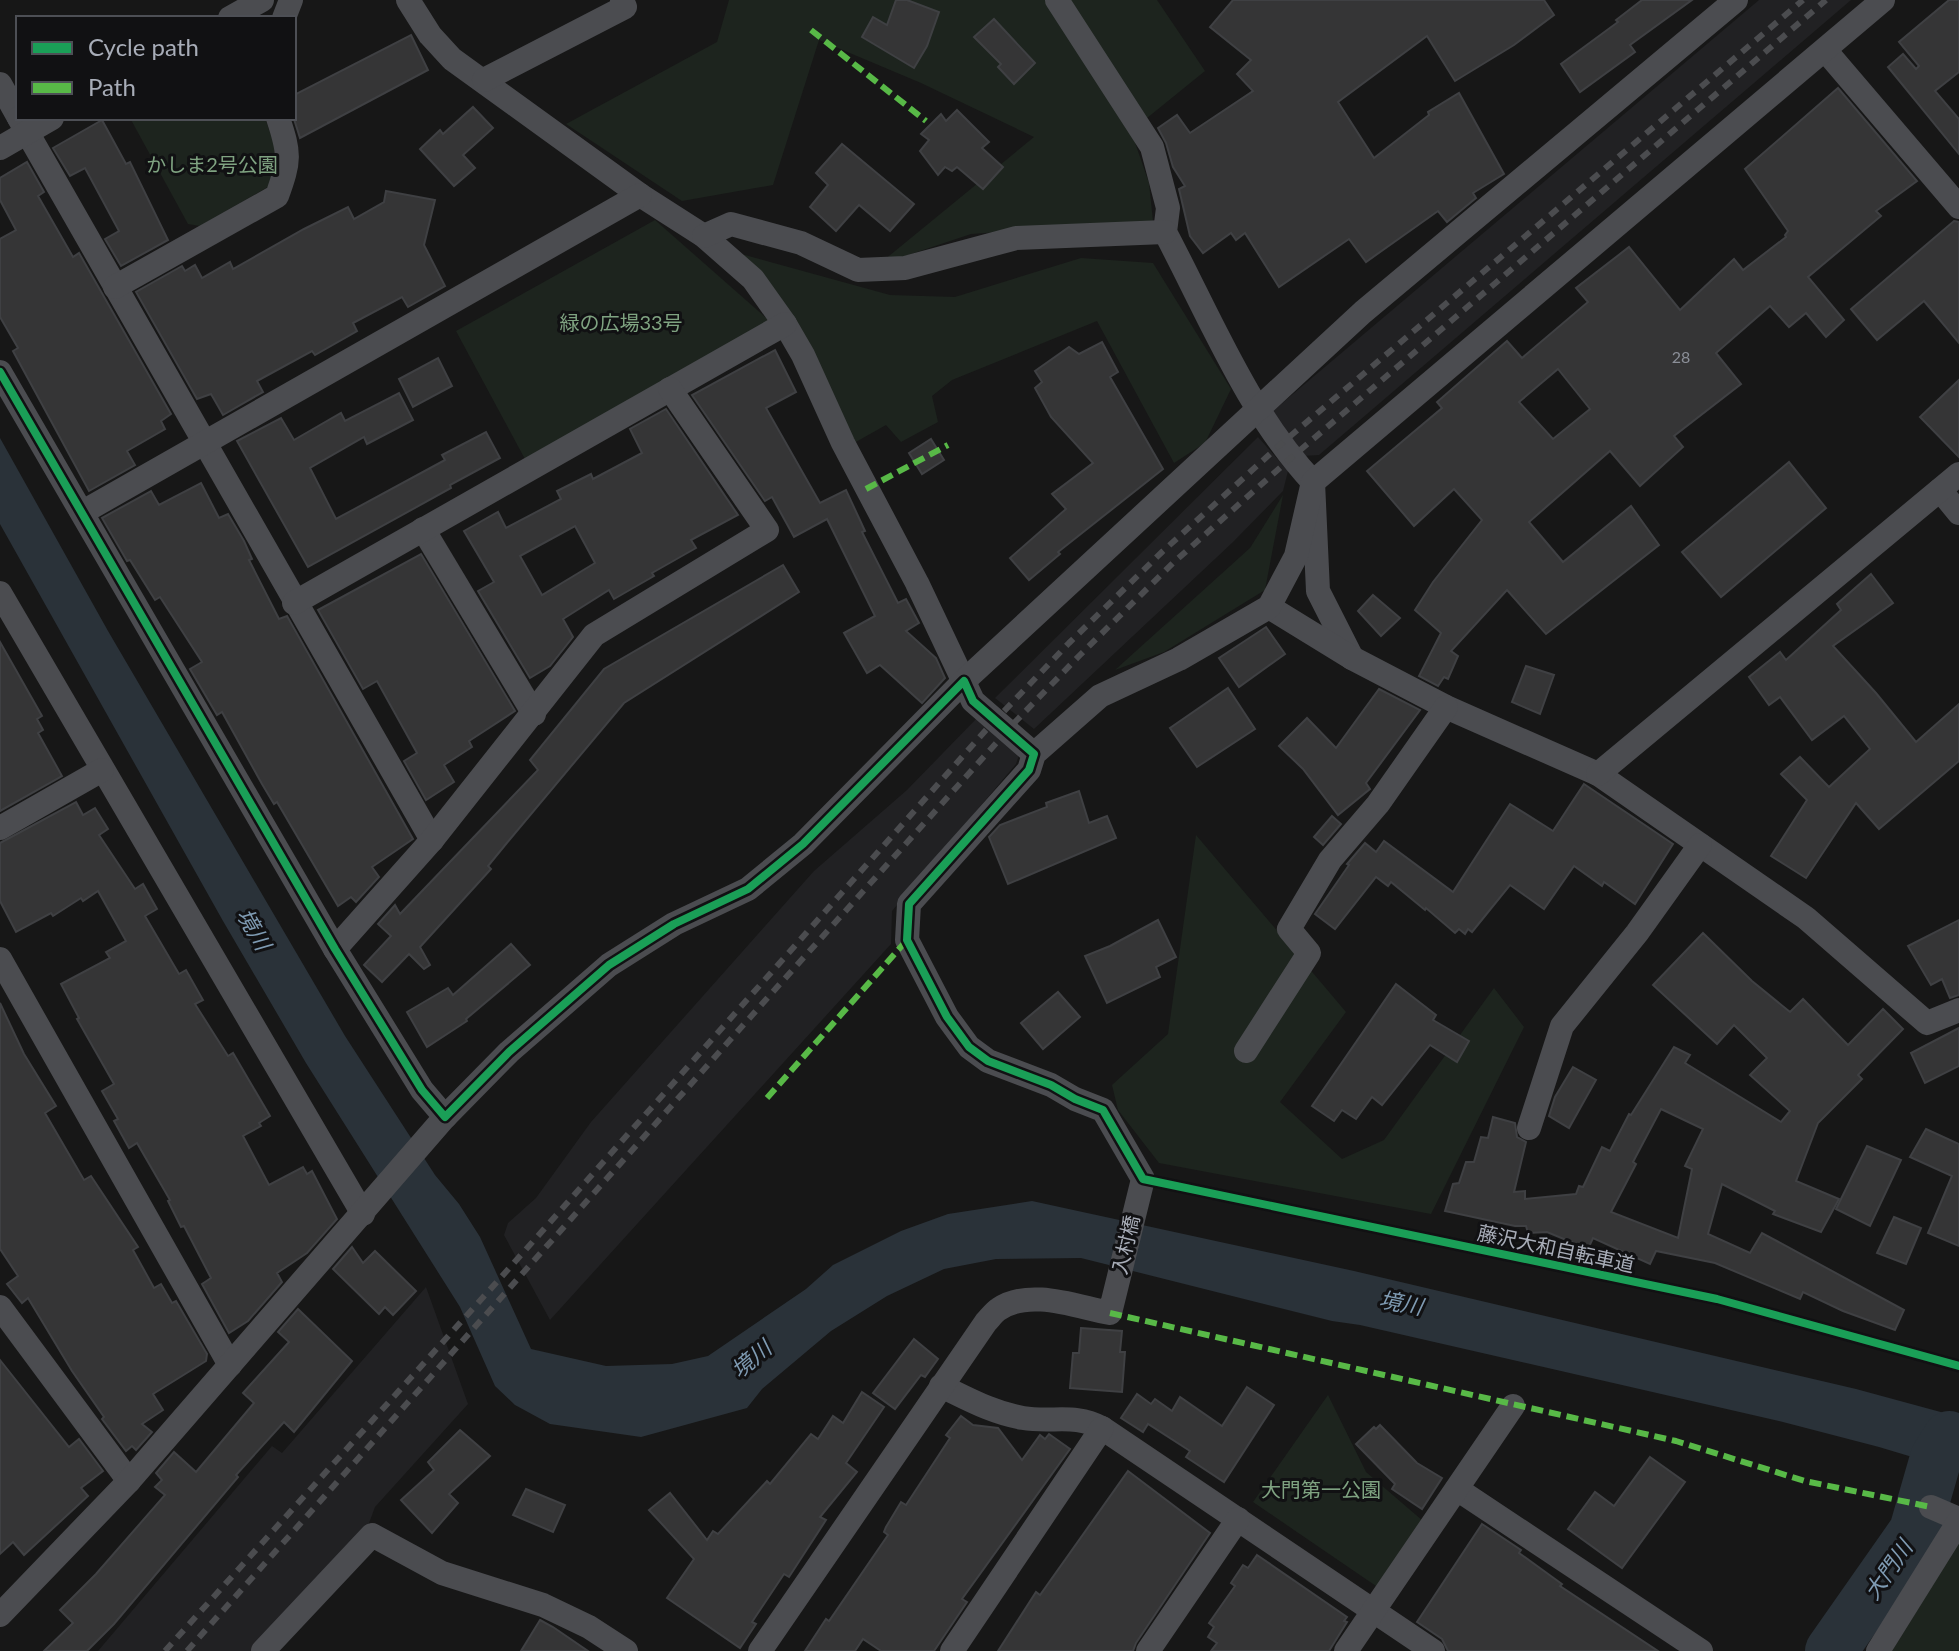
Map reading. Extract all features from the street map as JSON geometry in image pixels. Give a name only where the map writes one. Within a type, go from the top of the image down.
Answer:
[{"type":"street","points":[[234,16],[262,0]]},
{"type":"street","points":[[408,0],[430,35],[452,59],[640,195],[704,236],[753,279],[803,355],[860,478],[946,640],[973,701],[1034,754],[1100,696],[1179,659],[1269,607],[1296,556],[1313,482],[1883,0]]},
{"type":"street","points":[[484,80],[625,7],[622,0]]},
{"type":"street","points":[[1057,0],[1152,147],[1168,208],[1165,232],[1258,409],[1291,458],[1313,482],[1318,591],[1352,658]]},
{"type":"street","points":[[0,1615],[129,1481],[445,1117],[509,1052],[609,965],[674,924],[748,889],[803,844],[964,681],[1363,312],[1736,0]]},
{"type":"street","points":[[1825,50],[1959,207]]},
{"type":"street","points":[[0,84],[16,112]]},
{"type":"street","points":[[115,287],[277,196],[288,168],[288,148],[279,120]]},
{"type":"street","points":[[0,148],[22,122],[432,840]]},
{"type":"street","points":[[83,512],[640,195]]},
{"type":"street","points":[[704,236],[731,224],[801,243],[858,270],[905,268],[1016,238],[1165,232]]},
{"type":"street","points":[[294,603],[785,324]]},
{"type":"street","points":[[0,372],[335,949],[422,1090],[445,1117]]},
{"type":"street","points":[[335,949],[432,840],[594,635],[767,530],[670,389]]},
{"type":"street","points":[[1598,774],[1950,482],[1959,513]]},
{"type":"street","points":[[423,529],[534,714]]},
{"type":"street","points":[[0,593],[102,770],[366,1210]]},
{"type":"street","points":[[1269,607],[1352,658],[1446,707],[1598,774],[1806,918],[1927,1023],[1959,1010]]},
{"type":"street","points":[[1246,1051],[1309,953],[1289,929],[1330,860],[1378,804],[1446,707]]},
{"type":"street","name":"入村橋","points":[[941,1386],[986,1322],[1000,1308],[1018,1301],[1042,1300],[1110,1313],[1143,1179],[1103,1110],[1051,1085],[988,1061],[969,1047],[947,1017],[907,940],[909,904],[1029,770],[1034,754]]},
{"type":"street","points":[[0,828],[102,770]]},
{"type":"street","points":[[1529,1128],[1562,1026],[1637,933],[1700,845]]},
{"type":"street","points":[[0,959],[230,1365]]},
{"type":"street","points":[[0,1307],[129,1481]]},
{"type":"street","points":[[760,1651],[941,1386],[993,1411],[1025,1418],[1086,1419],[1433,1651]]},
{"type":"street","points":[[1346,1651],[1513,1406]]},
{"type":"street","points":[[952,1651],[1102,1428]]},
{"type":"street","points":[[1457,1489],[1701,1651]]},
{"type":"street","points":[[1878,1651],[1959,1520],[1931,1507]]},
{"type":"street","points":[[1148,1651],[1238,1519]]},
{"type":"street","points":[[263,1651],[372,1535],[442,1573],[543,1605],[589,1627],[626,1651]]},
{"type":"shaded area","points":[[1759,0],[1851,0],[1319,455],[1303,456],[1272,425],[1274,410]]},
{"type":"shaded area","points":[[1258,437],[1288,471],[1283,491],[1233,542],[1034,729],[995,698]]},
{"type":"shaded area","points":[[978,717],[1020,752],[1016,764],[892,911],[891,944],[550,1320],[504,1235],[508,1223],[536,1198],[591,1122],[814,871],[907,790]]},
{"type":"shaded area","points":[[426,1287],[468,1404],[375,1507],[365,1534],[251,1651],[98,1651],[272,1446],[282,1453]]},
{"type":"green space","points":[[729,0],[1157,0],[1205,71],[1131,131],[1149,183],[1153,221],[971,234],[878,265],[1034,137],[921,83],[819,40],[773,185],[682,201],[566,124],[717,42]]},
{"type":"green space","name":"かしま2号公園","points":[[131,120],[266,120],[280,161],[273,184],[200,226],[188,224]]},
{"type":"green space","name":"緑の広場33号","points":[[655,220],[772,323],[526,461],[456,331]]},
{"type":"green space","points":[[734,252],[890,295],[955,297],[1081,258],[1153,263],[1231,389],[1205,443],[1174,463],[1097,321],[952,380],[932,396],[938,422],[901,442],[886,425],[854,443]]},
{"type":"green space","points":[[1283,495],[1265,590],[1164,652],[1115,670],[1250,548]]},
{"type":"green space","points":[[1196,835],[1346,1012],[1280,1102],[1342,1159],[1384,1140],[1494,988],[1524,1027],[1431,1214],[1159,1163],[1118,1110],[1112,1085],[1168,1034]]},
{"type":"green space","name":"大門第一公園","points":[[1328,1395],[1366,1472],[1423,1521],[1376,1586],[1253,1502]]},
{"type":"green space","points":[[1959,1542],[1959,1651],[1892,1651]]},
{"type":"water","name":"境川","points":[[0,438],[108,631],[345,1036],[435,1175],[480,1237],[531,1349],[606,1366],[672,1364],[708,1356],[806,1289],[833,1265],[901,1231],[948,1214],[1032,1201],[1354,1271],[1856,1389],[1959,1417],[1959,1471],[1783,1422],[1332,1321],[1081,1258],[996,1259],[944,1269],[887,1296],[831,1331],[762,1389],[747,1408],[641,1437],[550,1424],[515,1405],[495,1386],[460,1307],[306,1063],[0,524]]},
{"type":"building","points":[[896,0],[907,0],[939,12],[927,46],[914,68],[862,37],[873,17],[887,25]]},
{"type":"building","points":[[1233,0],[1544,0],[1554,15],[1514,45],[1455,81],[1427,36],[1338,102],[1374,158],[1429,115],[1428,112],[1459,93],[1504,174],[1473,193],[1476,198],[1447,222],[1438,211],[1366,262],[1349,239],[1279,287],[1245,233],[1236,240],[1231,233],[1203,253],[1190,236],[1179,189],[1185,186],[1173,167],[1158,128],[1177,115],[1190,133],[1253,91],[1237,74],[1251,60],[1210,27]]},
{"type":"building","points":[[1642,0],[1692,0],[1630,45],[1635,52],[1580,92],[1561,64]]},
{"type":"building","points":[[1949,0],[1959,0],[1959,72],[1935,91],[1959,119],[1959,154],[1888,67],[1903,54],[1916,69],[1919,66],[1899,42]]},
{"type":"building","points":[[994,19],[1035,63],[1014,84],[998,67],[1001,64],[974,37]]},
{"type":"building","points":[[411,35],[428,70],[300,138],[294,120],[296,94]]},
{"type":"building","points":[[1838,88],[1917,181],[1876,211],[1881,216],[1808,277],[1844,320],[1826,337],[1806,313],[1789,327],[1770,306],[1716,353],[1741,384],[1674,436],[1683,447],[1640,486],[1610,451],[1529,522],[1563,562],[1631,506],[1659,545],[1546,634],[1507,590],[1451,651],[1458,656],[1448,679],[1444,677],[1438,686],[1419,676],[1441,633],[1415,610],[1482,520],[1454,489],[1414,526],[1367,471],[1442,408],[1437,402],[1507,341],[1522,358],[1588,302],[1576,288],[1629,247],[1680,310],[1734,259],[1743,270],[1786,237],[1788,231],[1745,169]],"holes":[[[1558,369],[1590,409],[1553,439],[1519,402]]]},
{"type":"building","points":[[473,107],[493,128],[463,155],[475,168],[454,186],[420,149],[440,130],[443,134]]},
{"type":"building","points":[[957,110],[989,142],[982,148],[1003,167],[983,189],[957,167],[952,171],[945,167],[938,175],[920,151],[929,140],[921,134],[941,114],[946,121]]},
{"type":"building","points":[[102,120],[126,164],[130,162],[168,240],[121,266],[105,239],[119,231],[85,168],[70,176],[53,148]]},
{"type":"building","points":[[842,144],[914,204],[890,231],[859,205],[836,231],[810,207],[828,185],[816,173]]},
{"type":"building","points":[[27,162],[44,192],[38,196],[73,257],[79,253],[171,414],[161,421],[165,429],[127,451],[135,465],[89,491],[13,351],[18,348],[0,317],[0,239],[16,230],[0,200],[0,178]]},
{"type":"building","points":[[386,191],[435,200],[424,245],[445,286],[408,307],[402,297],[353,323],[357,331],[315,355],[312,351],[257,381],[263,392],[223,415],[211,394],[197,399],[136,292],[182,266],[185,271],[195,265],[202,278],[230,262],[233,269],[348,207],[354,219],[384,202]]},
{"type":"building","points":[[1954,221],[1959,222],[1959,343],[1924,301],[1877,340],[1851,309]]},
{"type":"building","points":[[1102,342],[1118,372],[1110,377],[1163,469],[1058,552],[1060,554],[1029,580],[1010,558],[1066,509],[1052,494],[1093,463],[1051,417],[1035,388],[1042,382],[1035,371],[1069,347],[1079,354]]},
{"type":"building","points":[[775,350],[796,392],[766,408],[820,503],[846,490],[865,531],[862,532],[898,603],[906,599],[919,623],[906,631],[936,658],[945,678],[922,703],[880,665],[867,673],[844,633],[875,616],[827,519],[794,537],[772,497],[765,501],[692,395]]},
{"type":"building","points":[[438,358],[452,386],[413,407],[399,379]]},
{"type":"building","points":[[1959,380],[1959,457],[1920,417]]},
{"type":"building","points":[[399,393],[413,420],[367,444],[364,437],[310,468],[336,519],[445,460],[442,455],[486,432],[500,458],[308,567],[237,441],[281,418],[294,440],[341,413],[345,421]]},
{"type":"building","points":[[666,409],[738,515],[691,540],[696,548],[652,573],[654,576],[614,599],[609,590],[563,619],[573,637],[550,666],[530,678],[478,591],[494,582],[464,531],[498,512],[506,528],[561,499],[557,491],[591,474],[593,479],[642,453],[630,429]],"holes":[[[575,526],[595,563],[542,595],[520,556]]]},
{"type":"building","points":[[931,439],[944,460],[922,474],[909,453]]},
{"type":"building","points":[[1789,462],[1826,508],[1721,597],[1682,552]]},
{"type":"building","points":[[201,483],[219,518],[228,514],[244,541],[252,559],[249,560],[279,619],[287,616],[413,839],[372,867],[379,877],[356,902],[351,897],[338,906],[277,802],[274,804],[262,784],[222,712],[217,715],[190,669],[202,662],[160,597],[155,600],[130,560],[127,561],[102,518],[151,491],[159,505]]},
{"type":"building","points":[[421,554],[515,711],[469,741],[472,747],[444,765],[454,782],[426,800],[404,761],[417,753],[377,681],[363,689],[318,610]]},
{"type":"building","points":[[783,565],[799,592],[624,703],[488,866],[491,869],[420,947],[430,965],[424,969],[409,954],[382,982],[364,965],[391,936],[378,924],[395,905],[400,914],[538,770],[530,760],[604,669]]},
{"type":"building","points":[[1871,574],[1893,603],[1833,646],[1916,742],[1959,704],[1959,761],[1879,829],[1856,803],[1806,878],[1771,856],[1807,800],[1781,774],[1800,757],[1829,787],[1870,749],[1844,716],[1812,740],[1780,697],[1769,705],[1749,677],[1780,652],[1786,660],[1841,610],[1837,604]]},
{"type":"building","points":[[1373,595],[1400,618],[1381,636],[1358,611]]},
{"type":"building","points":[[1266,627],[1285,654],[1239,687],[1219,658]]},
{"type":"building","points":[[0,642],[42,716],[37,719],[43,730],[38,733],[62,776],[0,811]]},
{"type":"building","points":[[1526,666],[1554,675],[1540,714],[1512,702]]},
{"type":"building","points":[[1228,688],[1255,729],[1197,767],[1170,728]]},
{"type":"building","points":[[1379,689],[1420,710],[1366,783],[1370,789],[1338,815],[1303,769],[1279,746],[1307,718],[1336,748]]},
{"type":"building","points":[[1584,784],[1673,844],[1635,904],[1574,866],[1544,909],[1510,885],[1472,932],[1468,929],[1465,934],[1459,929],[1455,933],[1391,882],[1388,886],[1376,877],[1335,929],[1315,914],[1347,864],[1365,843],[1376,852],[1384,841],[1453,892],[1510,804],[1553,831]]},
{"type":"building","points":[[1079,791],[1089,823],[1107,816],[1116,838],[1008,884],[989,837],[1000,825]]},
{"type":"building","points":[[76,802],[83,815],[95,808],[108,829],[99,835],[135,889],[143,884],[157,909],[145,916],[179,974],[186,970],[203,1000],[195,1004],[228,1056],[233,1053],[270,1116],[259,1123],[261,1126],[243,1136],[269,1185],[303,1167],[307,1174],[312,1171],[337,1219],[307,1253],[277,1273],[282,1282],[248,1321],[229,1333],[202,1284],[211,1278],[184,1226],[181,1227],[170,1200],[137,1143],[129,1148],[114,1121],[118,1119],[102,1091],[114,1084],[61,984],[110,958],[106,952],[126,941],[98,891],[16,932],[0,901],[0,843]]},
{"type":"building","points":[[1332,816],[1341,824],[1323,845],[1314,837]]},
{"type":"building","points":[[1158,920],[1176,957],[1156,967],[1160,977],[1107,1003],[1085,956]]},
{"type":"building","points":[[1959,920],[1959,995],[1950,998],[1942,979],[1931,985],[1908,946]]},
{"type":"building","points":[[1703,933],[1752,981],[1790,1012],[1803,999],[1848,1045],[1883,1009],[1903,1029],[1858,1075],[1862,1079],[1818,1123],[1796,1181],[1839,1199],[1821,1232],[1773,1214],[1775,1211],[1722,1184],[1708,1234],[1750,1253],[1762,1233],[1904,1310],[1895,1330],[1803,1292],[1800,1299],[1715,1263],[1656,1251],[1650,1264],[1593,1238],[1588,1249],[1547,1232],[1528,1233],[1526,1226],[1445,1211],[1453,1184],[1459,1183],[1466,1162],[1474,1162],[1481,1137],[1488,1138],[1493,1117],[1515,1123],[1517,1137],[1526,1142],[1514,1192],[1525,1191],[1525,1199],[1576,1194],[1579,1186],[1583,1187],[1602,1147],[1610,1151],[1629,1114],[1674,1047],[1690,1055],[1685,1063],[1781,1122],[1790,1111],[1750,1075],[1767,1058],[1734,1025],[1717,1044],[1653,985]],"holes":[[[1661,1109],[1703,1129],[1685,1166],[1692,1169],[1678,1238],[1611,1212]]]},
{"type":"building","points":[[511,944],[530,965],[467,1021],[427,1047],[407,1012],[448,988],[453,995]]},
{"type":"building","points":[[1396,984],[1436,1015],[1433,1020],[1469,1041],[1457,1062],[1430,1045],[1382,1105],[1372,1097],[1356,1119],[1342,1110],[1334,1121],[1312,1106]]},
{"type":"building","points":[[1058,992],[1080,1017],[1043,1049],[1021,1023]]},
{"type":"building","points":[[0,1003],[24,1054],[56,1106],[45,1113],[84,1180],[91,1176],[138,1247],[133,1250],[154,1288],[161,1284],[172,1303],[176,1301],[207,1354],[206,1361],[153,1394],[163,1410],[142,1424],[152,1432],[136,1450],[132,1446],[126,1451],[102,1419],[104,1417],[28,1298],[22,1303],[7,1284],[18,1276],[0,1249]]},
{"type":"building","points":[[1959,1028],[1959,1066],[1925,1083],[1911,1053]]},
{"type":"building","points":[[1573,1067],[1596,1080],[1569,1128],[1549,1116],[1555,1097]]},
{"type":"building","points":[[1926,1129],[1959,1144],[1959,1246],[1928,1233],[1952,1176],[1910,1157]]},
{"type":"building","points":[[1867,1146],[1901,1160],[1870,1226],[1836,1209]]},
{"type":"building","points":[[1894,1217],[1921,1228],[1906,1264],[1877,1253]]},
{"type":"building","points":[[352,1247],[363,1263],[375,1251],[416,1291],[393,1315],[385,1307],[379,1314],[333,1269]]},
{"type":"building","points":[[298,1309],[352,1361],[294,1432],[284,1422],[236,1475],[238,1477],[114,1624],[87,1651],[44,1651],[73,1623],[60,1610],[165,1495],[155,1487],[162,1480],[156,1473],[174,1452],[196,1472],[254,1403],[243,1393],[289,1342],[278,1332]]},
{"type":"building","points":[[1081,1328],[1122,1331],[1120,1352],[1125,1352],[1122,1392],[1070,1388],[1073,1353],[1079,1353]]},
{"type":"building","points":[[914,1339],[938,1359],[925,1377],[921,1375],[895,1409],[873,1393]]},
{"type":"building","points":[[0,1360],[69,1447],[79,1439],[103,1471],[81,1488],[88,1496],[24,1555],[13,1542],[0,1554]]},
{"type":"building","points":[[1247,1387],[1274,1405],[1224,1482],[1186,1457],[1190,1451],[1148,1424],[1143,1432],[1121,1418],[1137,1394],[1151,1404],[1155,1399],[1172,1411],[1180,1397],[1222,1426]]},
{"type":"building","points":[[862,1392],[884,1407],[846,1463],[857,1472],[820,1517],[826,1520],[789,1577],[784,1574],[752,1622],[756,1624],[740,1648],[667,1598],[694,1559],[649,1510],[670,1493],[707,1540],[713,1531],[718,1534],[767,1481],[770,1484],[811,1434],[818,1439],[833,1416],[843,1423]]},
{"type":"building","points":[[961,1416],[973,1425],[998,1428],[1022,1460],[1040,1435],[1045,1439],[1049,1434],[1070,1449],[962,1599],[967,1602],[934,1651],[881,1651],[863,1639],[855,1651],[805,1651],[888,1535],[884,1532],[901,1502],[906,1505],[950,1438],[946,1435]]},
{"type":"building","points":[[1380,1425],[1417,1463],[1442,1478],[1422,1509],[1392,1489],[1395,1484],[1356,1444]]},
{"type":"building","points":[[460,1430],[490,1456],[449,1494],[458,1503],[432,1533],[401,1500],[434,1470],[428,1462]]},
{"type":"building","points":[[1650,1457],[1685,1482],[1622,1568],[1568,1529],[1595,1492],[1614,1506]]},
{"type":"building","points":[[1128,1471],[1210,1533],[1133,1651],[998,1651],[1036,1592],[1040,1595]]},
{"type":"building","points":[[526,1489],[565,1505],[553,1532],[513,1515]]},
{"type":"building","points":[[1482,1524],[1521,1550],[1519,1553],[1562,1584],[1560,1586],[1658,1651],[1448,1651],[1442,1639],[1417,1622]]},
{"type":"building","points":[[1257,1555],[1347,1617],[1329,1651],[1211,1651],[1217,1643],[1208,1637],[1214,1627],[1209,1623],[1235,1586],[1231,1583],[1243,1565],[1248,1568]]},
{"type":"building","points":[[540,1620],[553,1627],[588,1651],[521,1651]]},
{"type":"waterway","name":"大門川","points":[[1831,1651],[1915,1531],[1936,1458],[1949,1437]]},
{"type":"railway","points":[[165,1651],[986,730],[1069,643],[1162,552],[1281,444],[1803,0]]},
{"type":"railway","points":[[187,1651],[762,1004],[1016,721],[1080,655],[1173,563],[1291,458],[1826,0]]},
{"type":"marked path","points":[[811,30],[926,121]]},
{"type":"marked path","points":[[866,489],[948,445]]},
{"type":"marked path","points":[[767,1098],[907,940]]},
{"type":"marked path","points":[[1110,1313],[1676,1441],[1805,1481],[1931,1507]]},
{"type":"cycle path","name":"藤沢大和自転車道","points":[[0,372],[335,949],[422,1090],[445,1117],[509,1052],[609,965],[674,924],[748,889],[803,844],[964,681],[973,701],[1034,754],[1029,770],[909,904],[907,940],[947,1017],[969,1047],[988,1061],[1051,1085],[1103,1110],[1143,1179],[1717,1299],[1959,1366]]}]
